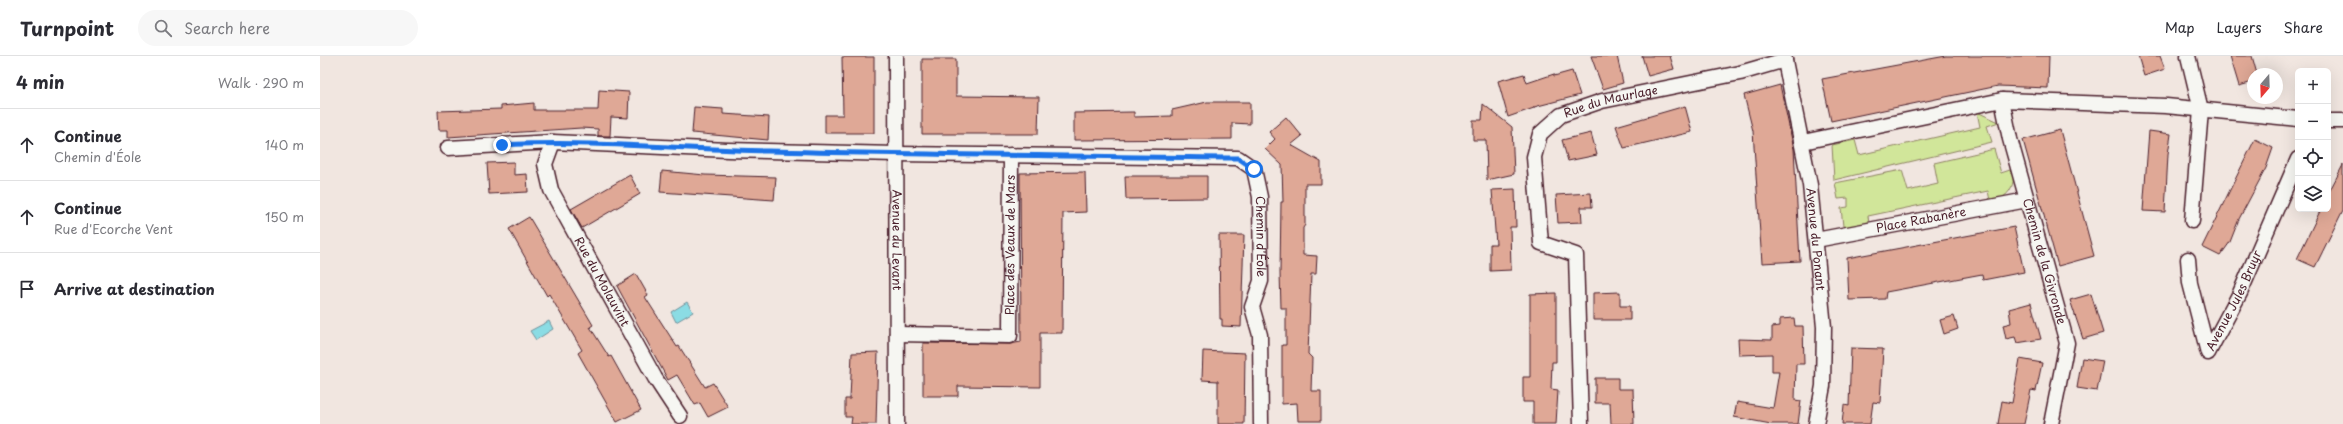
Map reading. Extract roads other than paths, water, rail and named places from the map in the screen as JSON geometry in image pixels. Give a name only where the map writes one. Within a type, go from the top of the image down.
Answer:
[{"type":"street","name":"Avenue du Levant","points":[[896,56],[897,424]]},
{"type":"street","points":[[2188,56],[2201,110],[2192,221]]},
{"type":"street","name":"Avenue du Ponant","points":[[1785,58],[1803,142],[1816,240],[1816,265],[1824,327],[1823,386],[1816,424]]},
{"type":"street","name":"Rue du Maurlage","points":[[1581,424],[1576,255],[1541,243],[1534,157],[1540,134],[1561,115],[1602,101],[1740,73],[1785,58]]},
{"type":"street","points":[[1803,142],[2002,100],[2166,106],[2295,119]]},
{"type":"street","name":"Chemin de la Givronde","points":[[2002,100],[2010,139],[2067,343],[2051,424]]},
{"type":"street","points":[[2331,121],[2343,121]]},
{"type":"street","name":"Chemin d'Éole","points":[[448,148],[553,142],[728,150],[896,154],[1238,158],[1254,169],[1260,197],[1261,281],[1252,307],[1260,335],[1261,424]]},
{"type":"street","name":"Rue du Molauvint","points":[[553,142],[545,164],[551,190],[655,378],[680,416]]},
{"type":"street","name":"Place des Veaux de Mars","points":[[897,334],[1010,336],[1011,155]]},
{"type":"street","name":"Avenue Jules Bruyr","points":[[2188,259],[2190,283],[2208,353],[2240,293],[2295,166]]},
{"type":"street","name":"Place Rabanère","points":[[1816,240],[2027,200]]},
{"type":"water","points":[[687,302],[693,312],[676,322],[671,312]]},
{"type":"water","points":[[549,321],[553,329],[536,340],[530,331]]}]
